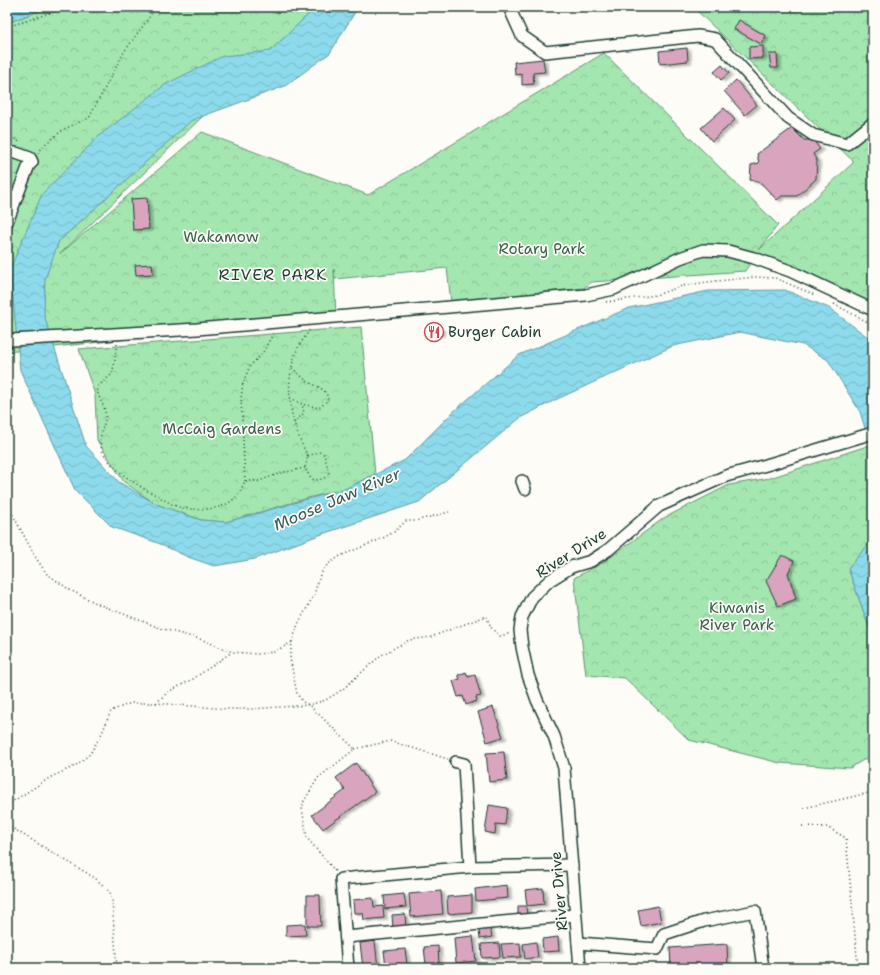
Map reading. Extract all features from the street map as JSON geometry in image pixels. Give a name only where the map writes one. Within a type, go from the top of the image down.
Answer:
[{"type":"street","points":[[509,7],[522,36],[545,52],[698,36],[715,39],[788,118],[813,135],[847,144],[873,124]]},
{"type":"street","points":[[7,154],[16,153],[30,158],[32,162],[29,165],[7,222]]},
{"type":"street","points":[[9,339],[197,329],[586,295],[614,289],[680,258],[703,250],[728,251],[754,258],[790,271],[873,310]]},
{"type":"street","name":"River Drive","points":[[580,968],[564,768],[554,736],[537,700],[528,675],[522,647],[520,630],[522,617],[532,597],[550,580],[571,567],[590,561],[608,550],[659,506],[726,476],[868,434]]},
{"type":"street","points":[[456,762],[464,764],[470,867]]},
{"type":"street","points":[[348,968],[342,879],[470,867],[572,865]]},
{"type":"street","points":[[578,943],[657,949],[664,934],[704,921],[755,911],[763,968]]},
{"type":"street","points":[[346,937],[575,915]]},
{"type":"path","points":[[7,27],[68,7]]},
{"type":"path","points":[[32,162],[44,145],[64,129],[89,118],[124,52],[155,7]]},
{"type":"path","points":[[308,456],[319,452],[324,454],[329,476],[318,480],[311,478],[305,468],[308,456],[298,436],[294,423],[290,398],[292,368],[297,349],[310,328]]},
{"type":"path","points":[[117,340],[114,366],[111,375],[98,386],[97,393],[105,413],[100,433],[102,450],[121,473],[132,481],[179,507],[195,509],[224,506],[238,495],[245,481],[241,398],[243,383],[250,366],[262,354],[274,331]]},
{"type":"path","points":[[290,398],[302,404],[319,408],[328,400],[327,395],[322,389],[309,383],[292,368]]},
{"type":"path","points":[[294,423],[304,414],[302,404]]},
{"type":"path","points":[[245,481],[259,481],[281,473],[305,468]]},
{"type":"path","points":[[7,504],[36,558],[47,574],[70,590],[98,604],[160,628],[203,640],[232,652],[258,654],[274,652],[292,642]]},
{"type":"path","points":[[355,749],[309,705],[303,702],[297,694],[290,658],[292,642],[298,624],[314,595],[320,575],[327,566],[340,556],[381,539],[394,532],[406,521],[415,521],[448,512]]},
{"type":"path","points":[[7,805],[51,777],[74,766],[90,754],[102,733],[111,711],[131,703],[156,703],[228,709],[309,705],[326,700],[380,656],[409,640],[431,637],[486,616],[492,629],[500,636],[520,630]]},
{"type":"path","points":[[156,703],[168,692],[193,679],[232,652]]},
{"type":"path","points":[[342,879],[307,838],[302,808],[304,801],[318,778],[355,749],[390,741],[456,762]]},
{"type":"path","points":[[804,808],[873,792]]},
{"type":"path","points":[[7,825],[95,878],[110,892],[117,968]]},
{"type":"path","points":[[802,826],[827,827],[846,838],[858,968]]},
{"type":"green space","name":"Wakamow","points":[[49,7],[316,7],[60,254],[202,132],[368,195],[604,53],[778,225],[759,250],[854,162],[693,7],[873,7],[873,318],[757,252],[745,271],[592,282],[584,288],[451,302],[447,268],[335,279],[334,269],[336,317],[7,352],[7,23]]},
{"type":"green space","name":"McCaig Gardens","points":[[361,327],[375,474],[347,488],[226,522],[201,520],[156,504],[124,482],[97,440],[95,395],[79,349]]},
{"type":"green space","name":"Kiwanis River Park","points":[[870,445],[873,454],[873,539],[848,568],[873,638],[873,754],[850,768],[780,763],[689,740],[625,678],[586,675],[574,578],[604,562],[664,518],[729,485],[770,478]]},
{"type":"water","points":[[7,7],[49,7],[7,23]]},
{"type":"water","name":"Moose Jaw River","points":[[316,7],[355,7],[355,12],[330,53],[285,86],[192,120],[59,241],[45,279],[44,315],[86,446],[119,482],[156,504],[201,520],[226,522],[347,488],[405,460],[453,412],[519,355],[629,308],[708,291],[785,290],[829,308],[873,341],[873,454],[860,412],[828,360],[803,345],[740,332],[673,346],[555,400],[520,418],[419,502],[322,534],[255,559],[214,566],[188,557],[158,543],[112,527],[75,490],[20,370],[10,269],[42,194],[100,135],[166,84],[223,56],[270,51]]},
{"type":"water","points":[[873,539],[873,638],[848,568]]},
{"type":"building","points":[[739,20],[766,36],[761,44],[734,29]]},
{"type":"building","points":[[763,46],[763,58],[749,59],[749,47]]},
{"type":"building","points":[[687,48],[688,61],[660,64],[659,51]]},
{"type":"building","points":[[769,54],[777,54],[778,68],[771,68]]},
{"type":"building","points":[[543,59],[545,72],[533,73],[534,84],[522,85],[522,74],[515,75],[514,62]]},
{"type":"building","points":[[722,65],[729,73],[721,80],[714,72]]},
{"type":"building","points":[[736,80],[757,105],[745,115],[724,91]]},
{"type":"building","points":[[724,108],[735,120],[712,141],[701,128]]},
{"type":"building","points":[[792,128],[804,140],[813,140],[820,149],[813,154],[817,161],[816,179],[797,196],[782,196],[777,200],[761,183],[750,180],[751,165],[759,163],[757,154]]},
{"type":"building","points":[[147,198],[149,229],[133,230],[131,199]]},
{"type":"building","points":[[152,264],[153,274],[136,275],[135,265]]},
{"type":"building","name":"Burger Cabin","points":[[441,328],[441,334],[427,335],[426,330]]},
{"type":"building","points":[[782,555],[794,561],[788,573],[796,599],[778,606],[766,581]]},
{"type":"building","points":[[466,672],[468,677],[475,675],[481,696],[476,697],[477,701],[466,705],[463,696],[458,697],[453,681],[460,679],[458,675]]},
{"type":"building","points":[[493,707],[503,737],[487,742],[478,712]]},
{"type":"building","points":[[504,752],[507,780],[489,782],[486,753]]},
{"type":"building","points":[[356,763],[375,792],[323,829],[312,815],[345,790],[336,778]]},
{"type":"building","points":[[489,805],[507,808],[505,825],[496,824],[495,834],[485,832]]},
{"type":"building","points":[[507,885],[508,898],[476,901],[475,889]]},
{"type":"building","points":[[543,888],[544,904],[527,906],[525,890]]},
{"type":"building","points":[[441,891],[443,914],[411,917],[409,894]]},
{"type":"building","points":[[404,894],[406,907],[385,909],[384,896]]},
{"type":"building","points":[[307,895],[320,895],[321,926],[307,926]]},
{"type":"building","points":[[472,895],[472,912],[448,914],[447,897]]},
{"type":"building","points":[[373,898],[374,907],[383,906],[384,918],[364,920],[363,913],[354,913],[353,900]]},
{"type":"building","points":[[518,906],[526,906],[527,915],[518,916]]},
{"type":"building","points":[[658,906],[661,922],[641,926],[638,910]]},
{"type":"building","points":[[405,914],[406,928],[393,929],[392,915]]},
{"type":"building","points":[[305,924],[306,935],[286,936],[286,925]]},
{"type":"building","points":[[490,928],[492,937],[480,939],[479,930]]},
{"type":"building","points":[[473,936],[476,961],[456,963],[454,938]]},
{"type":"building","points":[[558,937],[559,951],[543,952],[542,939]]},
{"type":"building","points":[[375,941],[378,968],[363,968],[360,943]]},
{"type":"building","points":[[536,942],[538,957],[525,959],[523,944]]},
{"type":"building","points":[[499,943],[500,957],[482,958],[481,944]]},
{"type":"building","points":[[520,943],[521,957],[503,958],[501,944]]},
{"type":"building","points":[[727,944],[728,968],[671,968],[670,948]]},
{"type":"building","points":[[438,946],[439,964],[426,965],[424,947]]},
{"type":"building","points":[[405,949],[407,965],[386,967],[384,951]]},
{"type":"place","name":"Burger Cabin","points":[[434,332]]},
{"type":"district","name":"RIVER PARK","points":[[273,274]]},
{"type":"park label","name":"Rotary Park","points":[[542,249]]}]
